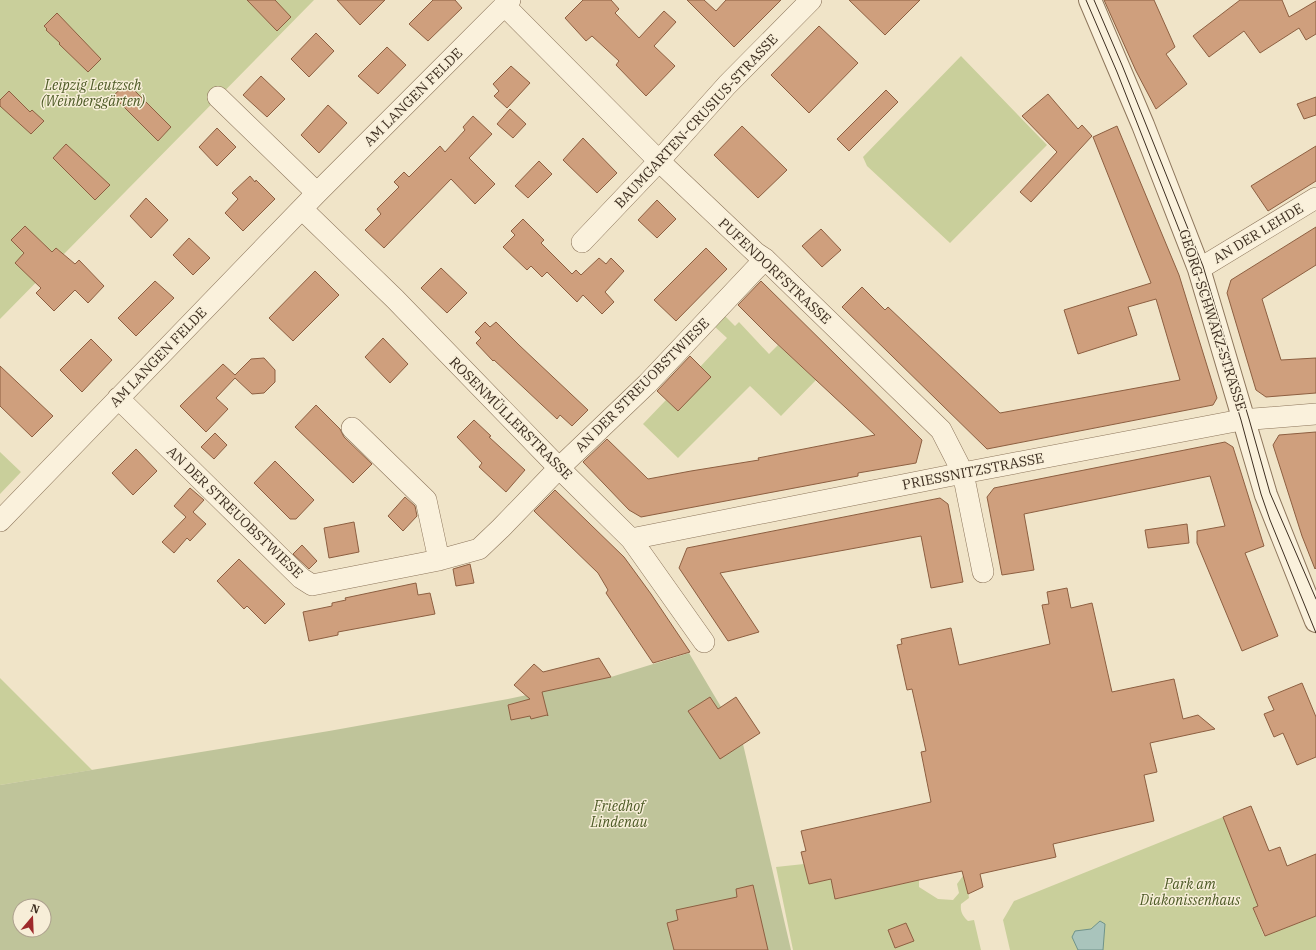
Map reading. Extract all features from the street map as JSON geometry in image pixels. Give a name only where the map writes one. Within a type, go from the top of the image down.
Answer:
[{"type":"street","name":"BAUMGARTEN-CRUSIUS-STRASSE","points":[[582,242],[659,161],[727,85],[811,0]]},
{"type":"street","name":"GEORG-SCHWARZ-STRASSE","points":[[1090,0],[1143,125],[1199,269],[1266,495],[1316,621]]},
{"type":"street","name":"PUFENDORFSTRASSE","points":[[507,3],[659,161],[756,254],[765,259],[940,430],[963,473],[982,572]]},
{"type":"street","name":"AM LANGEN FELDE","points":[[0,521],[317,193],[507,3]]},
{"type":"street","points":[[218,97],[317,193]]},
{"type":"street","name":"AN DER LEHDE","points":[[1199,269],[1316,198]]},
{"type":"street","name":"ROSENMÜLLERSTRASSE","points":[[302,209],[395,299],[559,468],[631,539],[704,642]]},
{"type":"street","name":"AN DER STREUOBSTWIESE","points":[[118,398],[301,578],[312,585],[439,560],[479,549],[559,468],[647,384],[765,259]]},
{"type":"street","name":"PRIESSNITZSTRASSE","points":[[631,539],[1244,419],[1316,414]]},
{"type":"street","points":[[352,428],[426,500],[439,560]]},
{"type":"green space","name":"Leipzig Leutzsch (Weinberggärten)","points":[[0,0],[314,0],[0,319]]},
{"type":"green space","points":[[961,56],[1047,145],[950,243],[867,166],[863,157]]},
{"type":"green space","points":[[724,315],[735,326],[739,322],[769,354],[778,345],[816,380],[781,416],[750,386],[678,458],[643,424],[666,400],[677,410],[700,367],[727,338],[714,326]]},
{"type":"green space","points":[[0,452],[21,472],[0,494]]},
{"type":"green space","name":"Friedhof Lindenau","points":[[689,653],[743,744],[791,950],[0,950],[0,785],[329,731],[508,699],[611,677]]},
{"type":"green space","points":[[0,678],[92,770],[0,785]]},
{"type":"green space","name":"Park am Diakonissenhaus","points":[[1223,817],[1258,906],[1253,908],[1264,936],[1301,922],[1292,898],[1312,916],[1316,917],[1316,950],[1010,950],[1003,920],[1014,901]]},
{"type":"green space","points":[[804,864],[809,884],[831,879],[836,899],[919,880],[919,887],[938,899],[953,900],[959,893],[957,884],[965,873],[969,898],[961,904],[961,912],[968,921],[974,920],[981,950],[793,950],[776,867]]},
{"type":"water","points":[[1100,921],[1105,924],[1103,950],[1078,950],[1072,937],[1075,931],[1091,929]]},
{"type":"building","points":[[247,0],[275,0],[291,17],[277,31]]},
{"type":"building","points":[[337,0],[385,0],[360,25]]},
{"type":"building","points":[[433,0],[455,0],[462,8],[428,41],[409,24]]},
{"type":"building","points":[[583,0],[611,0],[619,9],[615,13],[639,38],[664,11],[676,22],[654,46],[675,66],[646,96],[616,65],[619,61],[592,36],[586,41],[565,18]]},
{"type":"building","points":[[687,0],[704,0],[716,11],[726,0],[781,0],[734,47]]},
{"type":"building","points":[[849,0],[920,0],[885,35]]},
{"type":"building","points":[[1104,0],[1154,0],[1175,47],[1166,54],[1187,84],[1156,109],[1136,71]]},
{"type":"building","points":[[1240,0],[1282,0],[1289,17],[1316,1],[1316,34],[1306,40],[1299,28],[1260,53],[1244,31],[1209,57],[1193,36]]},
{"type":"building","points":[[57,13],[101,59],[88,72],[46,30],[47,29],[44,26]]},
{"type":"building","points":[[819,26],[858,63],[809,113],[771,75]]},
{"type":"building","points":[[316,33],[334,51],[309,77],[291,59]]},
{"type":"building","points":[[387,47],[406,65],[378,94],[358,76]]},
{"type":"building","points":[[511,66],[530,83],[507,108],[494,96],[499,91],[493,84]]},
{"type":"building","points":[[261,76],[285,99],[267,117],[243,95]]},
{"type":"building","points":[[127,83],[171,127],[158,141],[113,96]]},
{"type":"building","points":[[886,90],[898,102],[849,151],[837,139]]},
{"type":"building","points":[[9,91],[30,112],[32,110],[44,121],[31,134],[0,106],[0,100]]},
{"type":"building","points":[[1048,94],[1078,129],[1082,125],[1092,136],[1031,202],[1020,192],[1057,152],[1022,116]]},
{"type":"building","points":[[1316,97],[1316,115],[1304,119],[1297,104]]},
{"type":"building","points":[[328,105],[347,123],[319,153],[301,135]]},
{"type":"building","points":[[510,109],[526,124],[513,138],[497,124]]},
{"type":"building","points":[[473,116],[492,134],[469,158],[495,184],[475,204],[451,179],[384,248],[365,230],[381,214],[377,209],[399,187],[394,182],[404,172],[409,177],[440,146],[445,152],[465,130],[463,127]]},
{"type":"building","points":[[742,126],[787,170],[758,198],[714,155]]},
{"type":"building","points":[[1117,126],[1179,275],[1217,398],[1213,405],[987,449],[842,307],[862,287],[885,310],[888,307],[1000,413],[1180,380],[1156,299],[1128,307],[1137,335],[1078,354],[1064,310],[1151,283],[1093,137]]},
{"type":"building","points":[[217,128],[236,147],[217,166],[199,147]]},
{"type":"building","points":[[583,138],[617,173],[597,193],[563,160]]},
{"type":"building","points":[[66,144],[110,185],[95,200],[53,158]]},
{"type":"building","points":[[1316,146],[1316,181],[1268,211],[1251,186]]},
{"type":"building","points":[[539,161],[552,174],[528,198],[515,186]]},
{"type":"building","points":[[250,176],[275,199],[243,231],[225,213],[238,199],[232,193]]},
{"type":"building","points":[[146,198],[168,220],[151,238],[130,216]]},
{"type":"building","points":[[657,200],[676,219],[657,238],[638,220]]},
{"type":"building","points":[[523,219],[544,240],[541,243],[572,274],[576,270],[581,275],[599,258],[606,264],[611,258],[624,271],[605,292],[614,302],[602,314],[583,295],[577,302],[547,272],[542,277],[531,266],[527,270],[503,247],[515,235],[511,231]]},
{"type":"building","points":[[25,226],[52,252],[56,248],[75,264],[79,260],[104,286],[88,303],[75,290],[54,311],[36,293],[41,288],[15,263],[24,253],[11,240]]},
{"type":"building","points":[[1316,227],[1316,265],[1262,299],[1281,360],[1316,358],[1316,393],[1266,397],[1256,390],[1227,293],[1231,280]]},
{"type":"building","points":[[821,229],[841,250],[822,267],[802,246]]},
{"type":"building","points":[[189,238],[210,258],[193,275],[173,255]]},
{"type":"building","points":[[706,248],[727,269],[676,321],[654,300]]},
{"type":"building","points":[[441,268],[467,293],[447,313],[421,288]]},
{"type":"building","points":[[315,271],[339,295],[293,341],[269,318]]},
{"type":"building","points":[[155,281],[174,298],[136,336],[118,318]]},
{"type":"building","points":[[761,281],[922,440],[916,463],[858,473],[858,476],[641,517],[629,510],[583,462],[607,439],[648,479],[759,460],[758,458],[875,435],[772,339],[738,305]]},
{"type":"building","points":[[485,322],[490,327],[496,322],[588,410],[572,426],[560,415],[557,419],[494,360],[493,361],[476,343],[481,338],[475,332]]},
{"type":"building","points":[[383,338],[408,364],[390,383],[365,357]]},
{"type":"building","points":[[91,339],[112,360],[82,392],[60,370]]},
{"type":"building","points":[[690,356],[711,377],[678,411],[657,391]]},
{"type":"building","points":[[264,358],[275,370],[275,382],[264,393],[252,394],[235,378],[216,398],[228,409],[206,432],[180,406],[223,364],[235,375],[251,359]]},
{"type":"building","points":[[0,366],[53,416],[32,437],[0,406]]},
{"type":"building","points":[[316,405],[340,429],[344,437],[372,464],[353,483],[295,427]]},
{"type":"building","points":[[474,420],[491,436],[489,437],[525,470],[506,492],[479,467],[482,463],[457,437]]},
{"type":"building","points":[[1316,432],[1315,569],[1302,536],[1273,445],[1279,435]]},
{"type":"building","points":[[215,433],[227,445],[214,459],[201,447]]},
{"type":"building","points":[[1225,442],[1233,447],[1264,546],[1245,553],[1278,636],[1242,651],[1197,543],[1197,531],[1225,526],[1210,476],[1024,514],[1034,570],[1002,575],[987,497],[994,488]]},
{"type":"building","points":[[136,449],[157,471],[133,495],[112,473]]},
{"type":"building","points":[[275,461],[314,500],[296,519],[290,519],[254,483]]},
{"type":"building","points":[[190,488],[204,500],[193,512],[206,524],[190,541],[187,538],[174,553],[162,542],[186,517],[174,506]]},
{"type":"building","points":[[555,490],[624,557],[690,652],[653,663],[606,593],[608,590],[598,573],[534,511]]},
{"type":"building","points":[[405,497],[415,506],[417,516],[403,531],[388,516]]},
{"type":"building","points":[[940,498],[948,504],[963,582],[931,588],[921,536],[720,573],[759,632],[728,641],[679,568],[687,548]]},
{"type":"building","points":[[354,522],[359,552],[329,558],[324,528]]},
{"type":"building","points":[[1187,524],[1189,543],[1148,548],[1145,530]]},
{"type":"building","points":[[302,545],[317,561],[309,569],[293,554]]},
{"type":"building","points":[[239,559],[285,604],[265,624],[247,606],[244,609],[217,581]]},
{"type":"building","points":[[470,564],[474,583],[456,586],[453,569]]},
{"type":"building","points":[[416,583],[418,595],[430,593],[435,614],[338,632],[338,635],[309,641],[303,612],[332,606],[332,603],[346,600],[345,598]]},
{"type":"building","points":[[1067,588],[1071,608],[1092,603],[1112,692],[1174,679],[1183,719],[1198,715],[1215,729],[1150,743],[1157,772],[1144,775],[1154,821],[1053,844],[1056,857],[980,874],[983,887],[968,894],[962,871],[835,899],[831,879],[809,884],[801,852],[806,851],[801,831],[931,802],[921,752],[926,751],[912,689],[907,690],[897,645],[902,644],[901,639],[951,628],[959,665],[1050,644],[1042,605],[1049,604],[1047,592]]},
{"type":"building","points":[[599,658],[611,677],[542,692],[548,716],[531,719],[530,716],[511,720],[508,705],[530,699],[514,685],[534,664],[543,672]]},
{"type":"building","points":[[1302,683],[1316,717],[1316,757],[1297,765],[1283,733],[1274,737],[1264,714],[1274,710],[1268,697]]},
{"type":"building","points":[[710,697],[718,709],[736,697],[760,733],[720,759],[688,711]]},
{"type":"building","points":[[1251,806],[1269,851],[1280,847],[1287,866],[1316,854],[1316,916],[1265,936],[1253,908],[1258,906],[1223,817]]},
{"type":"building","points":[[753,885],[768,950],[674,950],[667,923],[678,920],[676,910],[737,897],[736,889]]},
{"type":"building","points":[[906,923],[914,941],[895,948],[888,930]]},
{"type":"tram line","points":[[1086,0],[1117,72],[1195,270],[1241,420],[1261,494],[1316,633]]},
{"type":"tram line","points":[[1094,0],[1122,65],[1203,266],[1270,493],[1316,599]]}]
